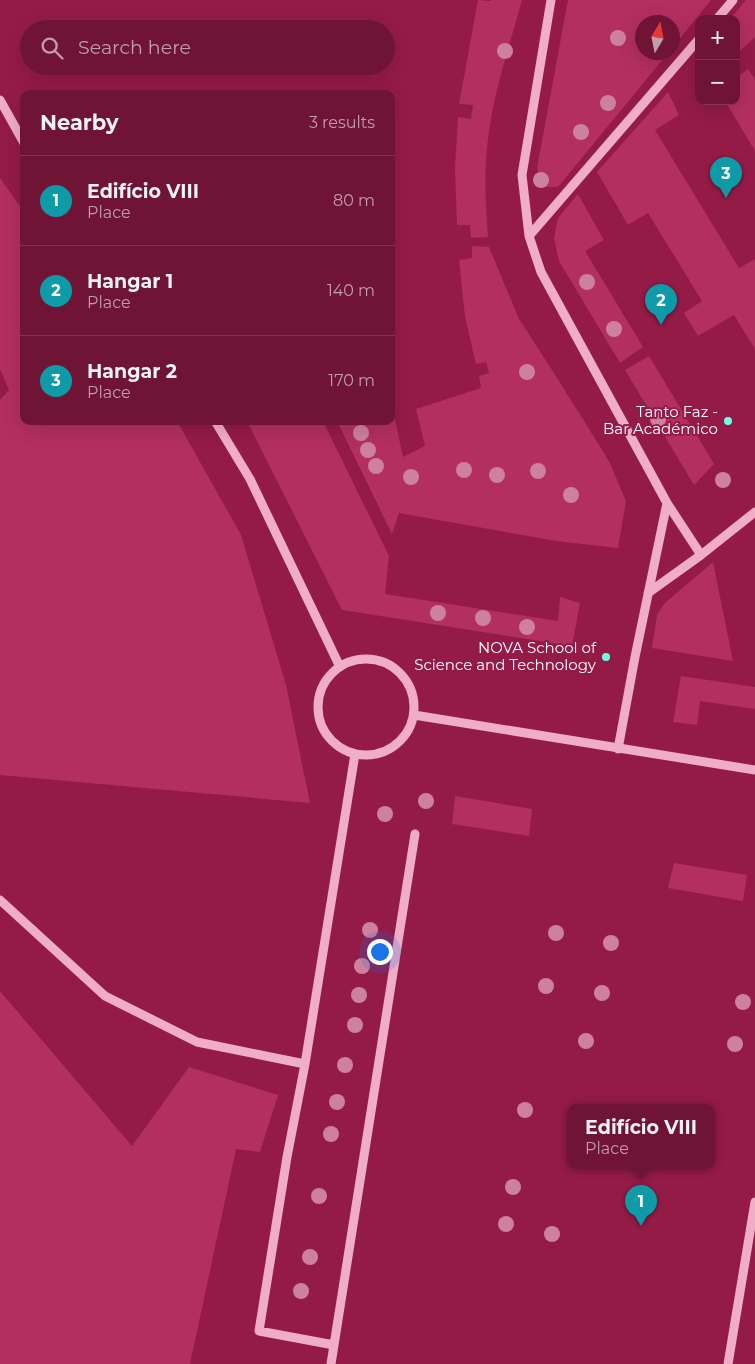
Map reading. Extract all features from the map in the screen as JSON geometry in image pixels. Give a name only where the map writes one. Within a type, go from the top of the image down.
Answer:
[{"type":"street","points":[[552,0],[522,175],[529,236],[541,272],[667,503],[701,555]]},
{"type":"street","points":[[720,15],[733,0]]},
{"type":"street","points":[[529,236],[695,44]]},
{"type":"street","points":[[0,100],[20,136]]},
{"type":"street","points":[[217,425],[250,479],[340,667]]},
{"type":"street","points":[[618,748],[634,657],[667,503]]},
{"type":"street","points":[[648,594],[755,512]]},
{"type":"street","points":[[357,660],[375,660],[393,667],[406,680],[413,696],[414,715],[409,730],[399,742],[386,751],[371,755],[355,754],[341,748],[329,737],[321,723],[318,707],[320,692],[328,678],[340,667],[357,660]]},
{"type":"street","points":[[414,715],[755,770]]},
{"type":"street","points":[[334,1345],[260,1331],[355,754]]},
{"type":"street","points":[[331,1364],[415,834]]},
{"type":"street","points":[[0,900],[105,996],[197,1042],[305,1064]]},
{"type":"street","points":[[728,1364],[755,1202]]},
{"type":"shaded area","points":[[478,0],[522,0],[501,74],[489,130],[485,182],[488,237],[471,238],[470,225],[457,225],[455,169],[458,117],[471,119],[473,105],[459,104]]},
{"type":"shaded area","points":[[568,0],[711,0],[699,15],[695,15],[695,20],[680,38],[680,15],[635,15],[635,60],[662,60],[558,187],[543,187],[537,168]]},
{"type":"shaded area","points":[[746,0],[755,0],[755,37],[740,51],[740,15],[733,15]]},
{"type":"shaded area","points":[[748,69],[755,79],[755,151],[727,105],[740,105],[740,75]]},
{"type":"shaded area","points":[[668,92],[679,115],[655,130],[739,268],[755,259],[755,349],[734,315],[698,336],[684,313],[702,301],[648,213],[628,225],[597,172]]},
{"type":"shaded area","points":[[0,178],[20,206],[20,425],[179,425],[241,535],[286,685],[310,803],[0,775],[0,400],[9,390],[0,369]]},
{"type":"shaded area","points":[[578,194],[604,240],[585,251],[643,347],[620,363],[559,261],[554,238],[558,218]]},
{"type":"shaded area","points":[[472,246],[489,247],[519,319],[609,461],[626,501],[618,548],[556,541],[399,513],[392,534],[339,425],[395,425],[395,420],[403,457],[425,446],[416,409],[481,388],[479,376],[489,373],[486,362],[476,364],[465,317],[459,260],[472,258]]},
{"type":"shaded area","points":[[649,356],[714,464],[694,485],[625,370]]},
{"type":"shaded area","points":[[249,425],[325,425],[389,556],[385,594],[558,621],[560,597],[580,603],[572,646],[342,610]]},
{"type":"shaded area","points":[[713,562],[733,661],[652,648],[657,615],[665,603]]},
{"type":"shaded area","points":[[681,676],[755,687],[755,709],[700,701],[697,725],[673,722]]},
{"type":"shaded area","points":[[455,796],[532,809],[529,836],[452,824]]},
{"type":"shaded area","points":[[674,863],[747,875],[743,901],[668,888]]},
{"type":"shaded area","points":[[0,991],[132,1146],[189,1067],[278,1095],[260,1152],[236,1149],[190,1364],[0,1364]]},
{"type":"place","name":"Hangar 2","points":[[726,198]]},
{"type":"place","name":"Hangar 1","points":[[661,325]]},
{"type":"place","name":"Tanto Faz - Bar Académico","points":[[728,421]]},
{"type":"place","name":"NOVA School of Science and Technology","points":[[606,657]]},
{"type":"place","name":"Edifício VIII","points":[[641,1226]]}]
